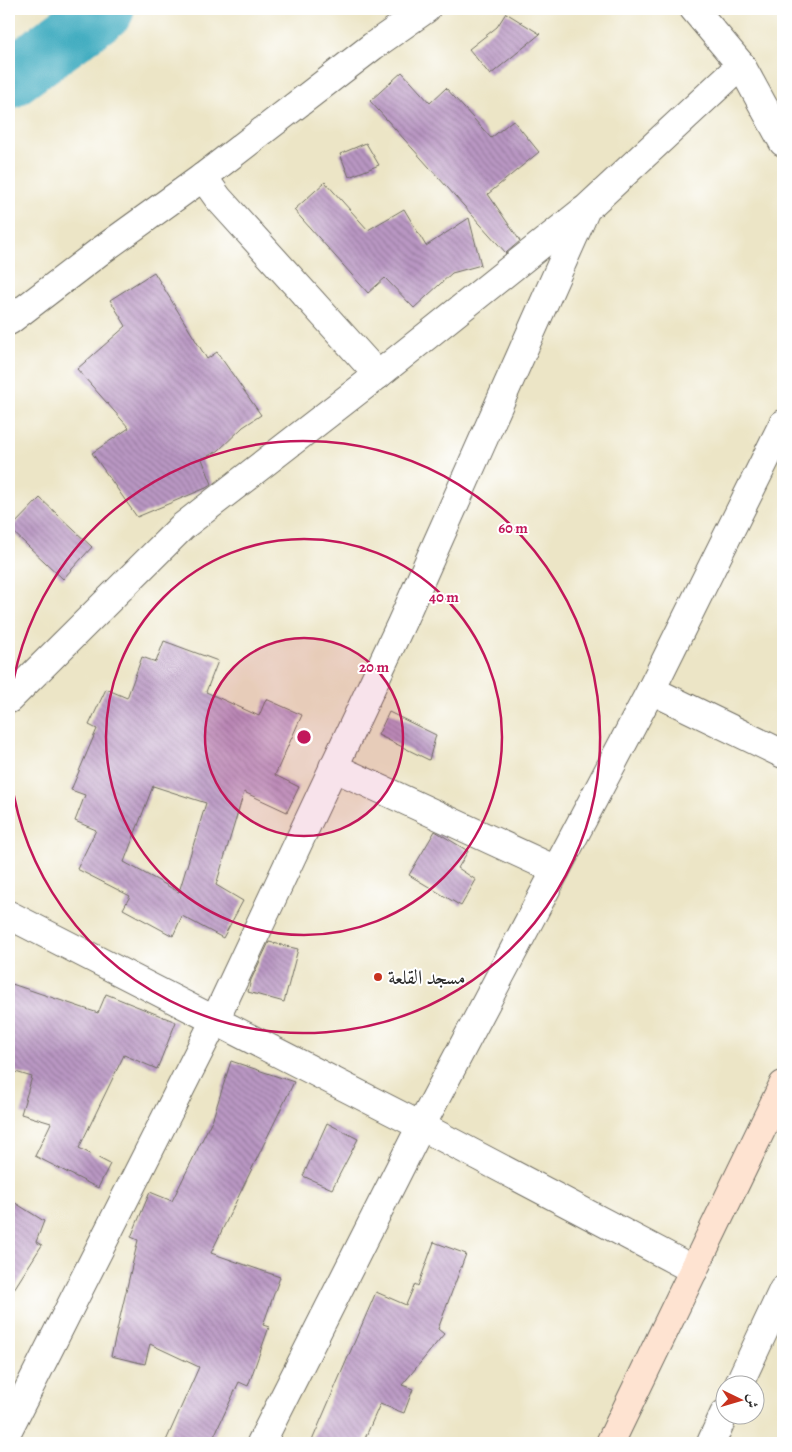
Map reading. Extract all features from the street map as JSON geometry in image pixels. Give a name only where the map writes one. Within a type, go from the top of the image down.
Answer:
[{"type":"street","points":[[9,321],[99,252],[203,177],[374,46],[426,9]]},
{"type":"street","points":[[694,9],[741,66],[783,142]]},
{"type":"street","points":[[9,699],[182,527],[378,375],[586,209],[741,66]]},
{"type":"street","points":[[203,177],[218,198],[378,375]]},
{"type":"street","points":[[9,1428],[215,1020],[401,624],[586,209]]},
{"type":"street","points":[[261,1443],[421,1126],[651,690],[783,424]]},
{"type":"street","points":[[651,690],[783,754]]},
{"type":"street","points":[[334,767],[556,870]]},
{"type":"street","points":[[9,915],[421,1126],[694,1270]]},
{"type":"street","points":[[610,1443],[783,1085]]},
{"type":"street","points":[[744,1374],[783,1290]]},
{"type":"street","points":[[711,1443],[720,1424]]},
{"type":"building","points":[[506,13],[540,34],[490,75],[469,49],[497,27]]},
{"type":"building","points":[[402,72],[430,103],[446,88],[491,138],[513,120],[539,152],[488,194],[520,241],[506,253],[370,101]]},
{"type":"building","points":[[366,143],[379,165],[349,177],[340,154]]},
{"type":"building","points":[[325,182],[368,230],[404,209],[426,246],[469,218],[481,265],[452,273],[414,308],[385,278],[368,293],[294,210]]},
{"type":"building","points":[[154,272],[207,359],[217,352],[261,415],[243,427],[218,451],[202,459],[212,484],[137,517],[92,453],[129,428],[77,369],[126,326],[110,300]]},
{"type":"building","points":[[40,498],[92,547],[63,579],[10,529]]},
{"type":"building","points":[[164,641],[218,661],[206,692],[259,716],[266,699],[302,715],[275,775],[299,787],[287,812],[244,792],[216,885],[243,901],[223,938],[182,916],[173,936],[123,909],[130,896],[77,869],[96,830],[75,821],[85,795],[71,790],[97,729],[89,725],[106,689],[127,698],[142,657],[156,662]],"holes":[[[153,786],[206,803],[179,892],[124,862]]]},
{"type":"building","points":[[389,712],[436,735],[429,760],[378,735]]},
{"type":"building","points":[[435,831],[468,851],[458,868],[476,880],[461,906],[409,875]]},
{"type":"building","points":[[269,942],[298,949],[284,1002],[248,992],[251,980]]},
{"type":"building","points":[[9,983],[98,1013],[106,994],[176,1022],[157,1069],[124,1055],[79,1148],[110,1164],[98,1188],[35,1156],[51,1123],[21,1114],[32,1077],[9,1070]]},
{"type":"building","points":[[231,1061],[294,1082],[211,1253],[280,1277],[263,1325],[269,1327],[248,1386],[239,1382],[211,1443],[165,1443],[199,1367],[150,1344],[145,1364],[111,1356],[138,1240],[131,1237],[150,1192],[172,1201],[213,1118]]},
{"type":"building","points":[[327,1123],[358,1139],[332,1189],[303,1176]]},
{"type":"building","points":[[9,1199],[44,1221],[36,1242],[42,1245],[9,1297]]},
{"type":"building","points":[[434,1242],[466,1254],[438,1329],[444,1334],[402,1385],[413,1389],[404,1413],[380,1404],[363,1443],[311,1443],[376,1292],[406,1305],[415,1284],[418,1286]]},
{"type":"waterway","points":[[9,79],[105,9]]},
{"type":"place","name":"مسجد القلعة","points":[[378,977]]}]
